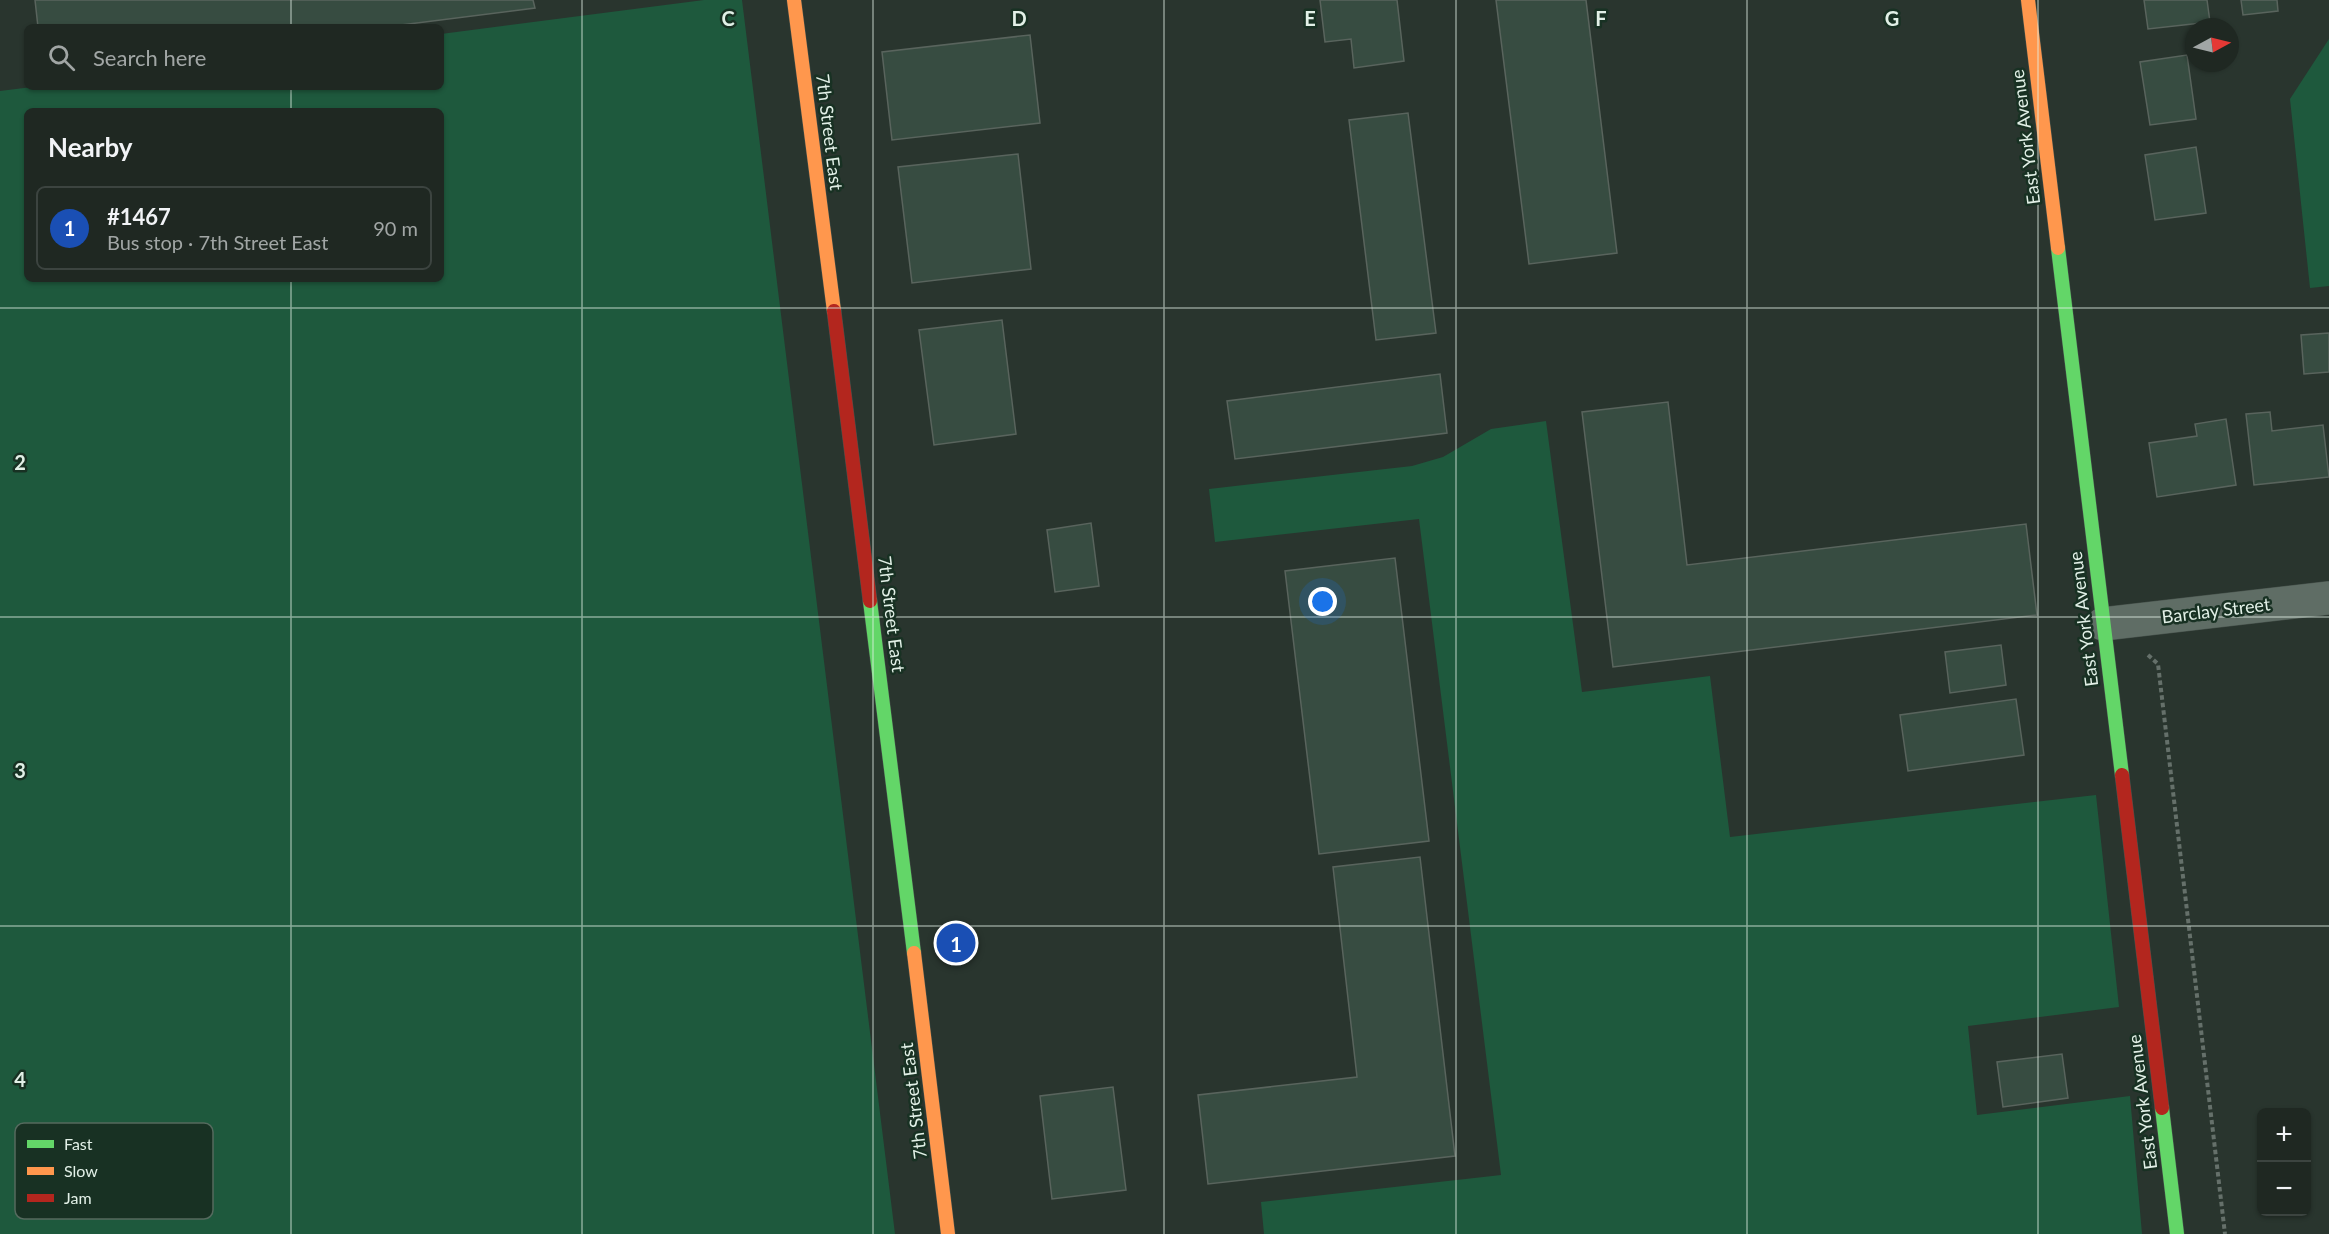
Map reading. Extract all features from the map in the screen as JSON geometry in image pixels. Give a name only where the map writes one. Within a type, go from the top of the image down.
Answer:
[{"type":"street","name":"7th Street East","points":[[794,0],[892,770],[948,1234]]},
{"type":"street","name":"East York Avenue","points":[[2028,0],[2177,1234]]},
{"type":"street","name":"Barclay Street","points":[[2103,624],[2329,598]]},
{"type":"path","points":[[2147,654],[2158,664],[2225,1234]]},
{"type":"green space","points":[[704,0],[742,0],[895,1234],[0,1234],[0,91],[24,88],[24,90],[444,90],[444,34]]},
{"type":"green space","points":[[2329,39],[2329,286],[2310,288],[2290,99]]},
{"type":"green space","points":[[1546,421],[1582,692],[1710,676],[1730,837],[2096,795],[2119,1007],[1968,1026],[1977,1115],[2130,1096],[2142,1234],[1264,1234],[1261,1202],[1501,1175],[1419,519],[1215,542],[1209,489],[1412,466],[1443,457],[1491,429]]},
{"type":"building","points":[[35,0],[533,0],[535,8],[409,24],[38,24]]},
{"type":"building","points":[[1320,0],[1397,0],[1404,61],[1354,68],[1351,39],[1325,42]]},
{"type":"building","points":[[1496,0],[1586,0],[1617,253],[1529,264]]},
{"type":"building","points":[[2144,0],[2207,0],[2209,18],[2185,18],[2185,25],[2148,29]]},
{"type":"building","points":[[2241,0],[2277,0],[2278,11],[2243,15]]},
{"type":"building","points":[[1030,35],[1040,123],[892,140],[882,52]]},
{"type":"building","points":[[2185,55],[2185,72],[2189,72],[2196,119],[2150,125],[2140,62]]},
{"type":"building","points":[[1408,113],[1436,333],[1376,340],[1349,120]]},
{"type":"building","points":[[2196,147],[2206,213],[2155,220],[2145,155]]},
{"type":"building","points":[[1018,154],[1031,269],[912,283],[898,167]]},
{"type":"building","points":[[1002,320],[1016,434],[934,445],[919,330]]},
{"type":"building","points":[[2329,333],[2329,372],[2304,374],[2301,335]]},
{"type":"building","points":[[1440,374],[1447,433],[1235,459],[1227,401]]},
{"type":"building","points":[[1668,402],[1687,565],[2026,524],[2037,615],[1613,667],[1582,412]]},
{"type":"building","points":[[2270,412],[2272,431],[2323,425],[2329,477],[2254,485],[2246,414]]},
{"type":"building","points":[[2226,419],[2236,485],[2157,497],[2149,443],[2197,436],[2195,424]]},
{"type":"building","points":[[1091,523],[1099,586],[1055,592],[1047,530]]},
{"type":"building","points":[[1395,558],[1429,841],[1319,854],[1285,571]]},
{"type":"building","points":[[2001,645],[2006,685],[1950,693],[1945,652]]},
{"type":"building","points":[[2016,699],[2024,755],[1908,771],[1900,715]]},
{"type":"building","points":[[1420,857],[1455,1156],[1208,1184],[1198,1095],[1357,1077],[1333,867]]},
{"type":"building","points":[[2062,1054],[2068,1098],[2003,1107],[1997,1062]]},
{"type":"building","points":[[1113,1087],[1126,1190],[1052,1199],[1040,1096]]},
{"type":"traffic: fast","points":[[2058,248],[2122,775]]},
{"type":"traffic: fast","points":[[870,601],[914,953]]},
{"type":"traffic: fast","points":[[2162,1108],[2177,1234]]},
{"type":"traffic: slow","points":[[794,0],[834,311]]},
{"type":"traffic: slow","points":[[2028,0],[2058,248]]},
{"type":"traffic: slow","points":[[914,953],[948,1234]]},
{"type":"traffic: jam","points":[[834,311],[870,601]]},
{"type":"traffic: jam","points":[[2122,775],[2162,1108]]},
{"type":"place","name":"#1467","points":[[956,943]]}]
